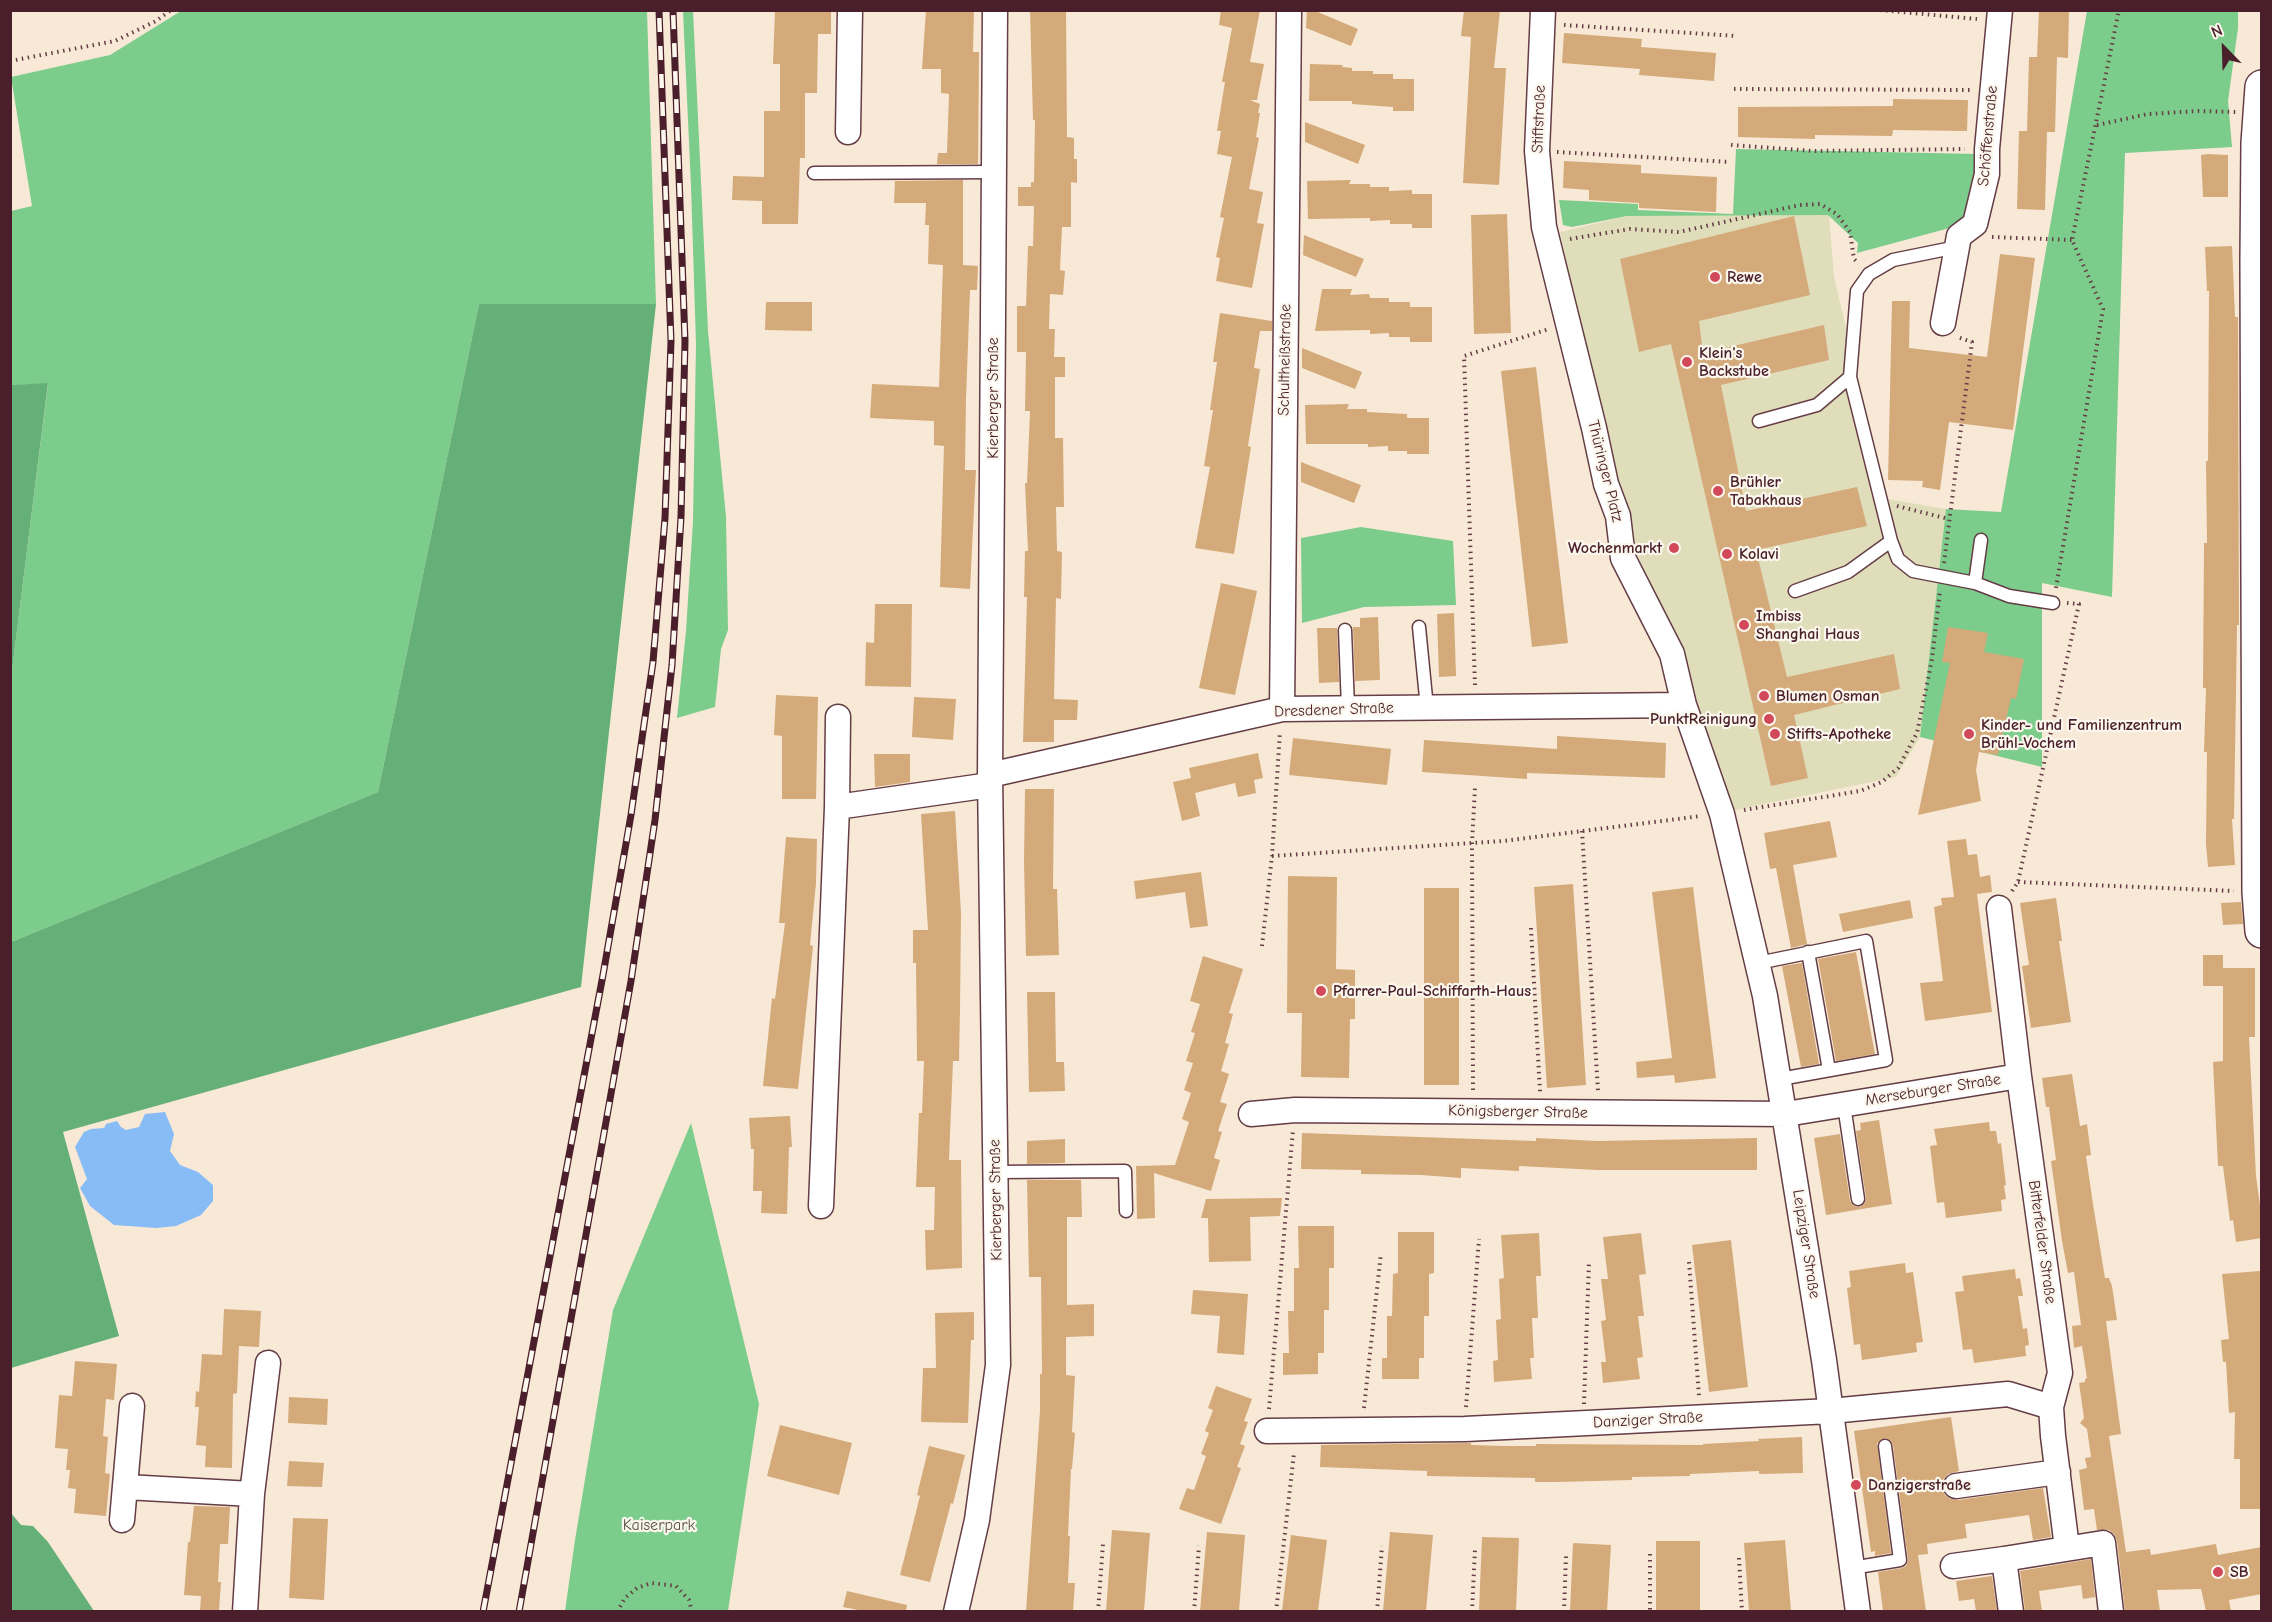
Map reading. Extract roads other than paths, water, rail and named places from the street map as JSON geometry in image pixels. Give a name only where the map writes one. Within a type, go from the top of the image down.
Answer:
[{"type":"main road","points":[[2261,100],[2259,892],[2262,931]]},
{"type":"street","points":[[848,132],[850,10]]},
{"type":"street","name":"Kierberger Straße","points":[[956,1611],[977,1520],[998,1365],[990,780],[995,10]]},
{"type":"street","name":"Schultheißstraße","points":[[1282,709],[1289,10]]},
{"type":"street","name":"Schöffenstraße","points":[[1943,323],[1958,242],[1975,224],[1987,174],[1987,148],[1999,16]]},
{"type":"street","name":"Stiftstraße","points":[[1543,17],[1537,151],[1546,235]]},
{"type":"street","name":"Thüringer Platz","points":[[1546,235],[1606,484],[1618,516],[1623,558],[1672,654],[1684,705],[1722,814],[1739,879]]},
{"type":"street","name":"Dresdener Straße","points":[[990,780],[1282,709],[1684,705]]},
{"type":"street","points":[[821,1206],[837,807],[838,717]]},
{"type":"street","points":[[837,807],[990,780]]},
{"type":"street","name":"Leipziger Straße","points":[[1739,879],[1758,963],[1786,1114],[1831,1411],[1858,1611]]},
{"type":"street","name":"Merseburger Straße","points":[[1786,1114],[2019,1076],[2000,908]]},
{"type":"street","name":"Bitterfelder Straße","points":[[2019,1076],[2060,1373],[2051,1407],[2067,1548]]},
{"type":"street","name":"Königsberger Straße","points":[[1251,1114],[1295,1110],[1786,1114]]},
{"type":"street","points":[[245,1611],[252,1494],[268,1363]]},
{"type":"street","points":[[1831,1411],[2008,1394],[2051,1407]]},
{"type":"street","points":[[122,1520],[132,1406]]},
{"type":"street","name":"Danziger Straße","points":[[1267,1431],[1465,1429],[1831,1411]]},
{"type":"street","points":[[1956,1486],[2058,1472]]},
{"type":"street","points":[[126,1487],[252,1494]]},
{"type":"street","points":[[1953,1566],[2103,1543],[2111,1611]]},
{"type":"street","points":[[2004,1559],[2011,1611]]},
{"type":"lane","points":[[814,173],[995,172]]},
{"type":"lane","points":[[1958,242],[1893,260],[1869,274],[1857,291],[1850,378],[1881,503],[1898,559],[1913,571],[1975,583],[2008,596],[2053,603]]},
{"type":"lane","points":[[1759,421],[1817,405],[1850,378]]},
{"type":"lane","points":[[1975,583],[1982,540]]},
{"type":"lane","points":[[1795,591],[1848,572],[1891,541]]},
{"type":"lane","points":[[1419,627],[1427,708]]},
{"type":"lane","points":[[1345,630],[1348,708]]},
{"type":"lane","points":[[1758,963],[1866,941],[1887,1060],[1780,1079]]},
{"type":"lane","points":[[1808,952],[1829,1070]]},
{"type":"lane","points":[[1844,1105],[1858,1199]]},
{"type":"lane","points":[[996,1172],[1125,1171],[1126,1211]]},
{"type":"lane","points":[[1852,1568],[1900,1560],[1885,1446]]},
{"type":"water","points":[[165,1112],[174,1134],[170,1151],[180,1165],[198,1172],[213,1185],[213,1201],[201,1215],[176,1226],[156,1228],[114,1225],[90,1206],[80,1188],[87,1179],[75,1147],[84,1132],[91,1129],[104,1128],[106,1124],[117,1121],[126,1130],[139,1127],[145,1114]]},
{"type":"railway","points":[[483,1612],[603,975],[631,815],[653,662],[665,518],[671,341],[659,10]]},
{"type":"railway","points":[[519,1612],[631,981],[655,820],[672,665],[681,517],[685,341],[673,10]]},
{"type":"place","name":"Rewe","points":[[1715,277]]},
{"type":"place","name":"Klein's Backstube","points":[[1687,362]]},
{"type":"place","name":"Brühler Tabakhaus","points":[[1718,491]]},
{"type":"place","name":"Wochenmarkt","points":[[1674,548]]},
{"type":"place","name":"Kolavi","points":[[1727,554]]},
{"type":"place","name":"Imbiss Shanghai Haus","points":[[1744,625]]},
{"type":"place","name":"Blumen Osman","points":[[1764,696]]},
{"type":"place","name":"PunktReinigung","points":[[1769,719]]},
{"type":"place","name":"Stifts-Apotheke","points":[[1775,734]]},
{"type":"place","name":"Kinder- und Familienzentrum Brühl-Vochem","points":[[1969,734]]},
{"type":"place","name":"Pfarrer-Paul-Schiffarth-Haus","points":[[1321,991]]},
{"type":"place","name":"Danzigerstraße","points":[[1856,1485]]},
{"type":"place","name":"SB","points":[[2218,1572]]},
{"type":"park label","name":"Kaiserpark","points":[[659,1525]]}]
